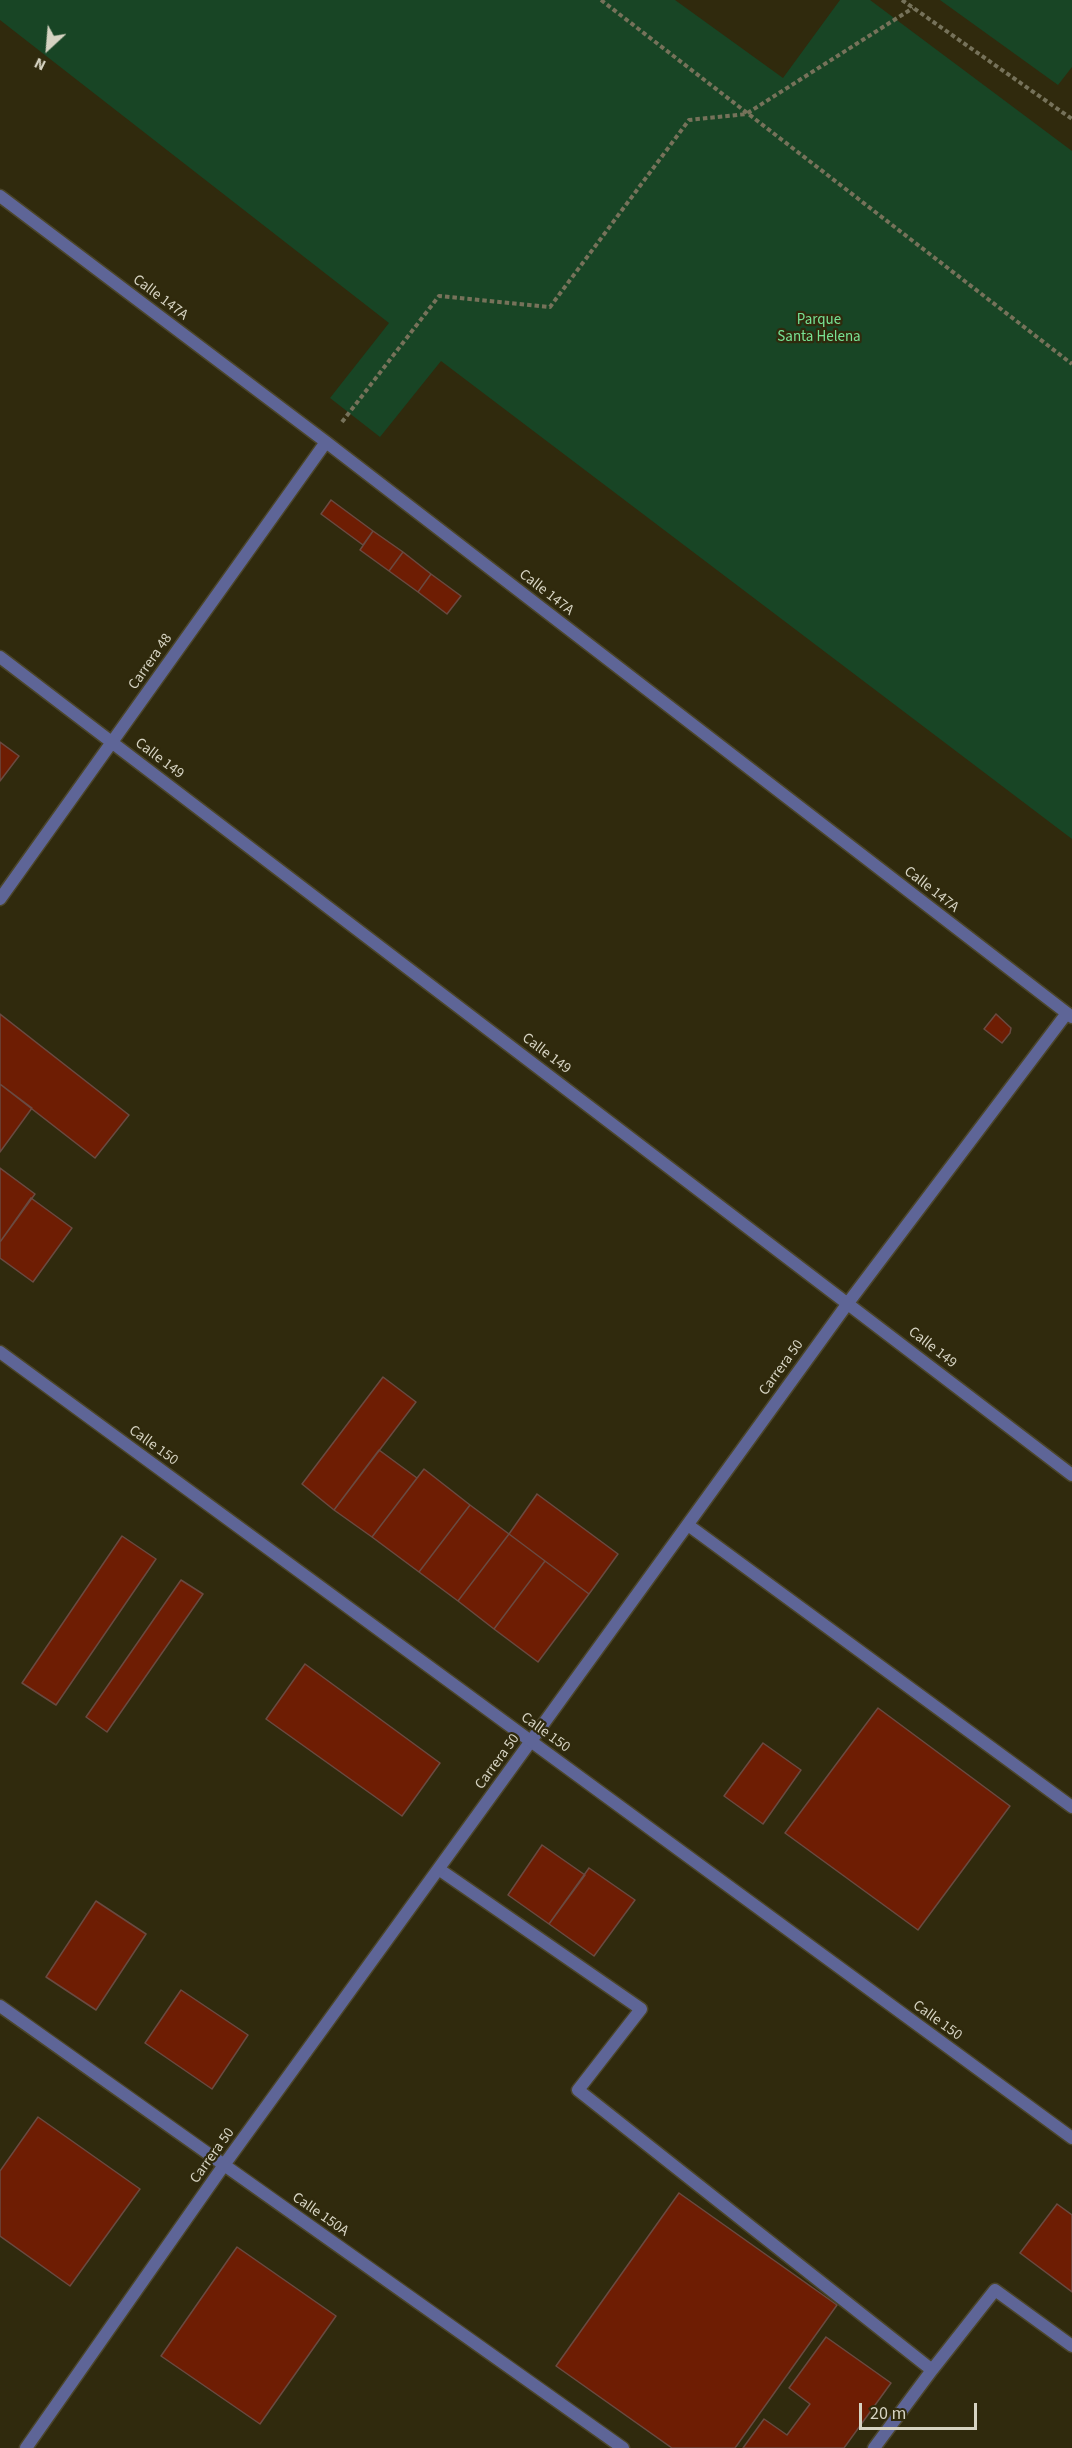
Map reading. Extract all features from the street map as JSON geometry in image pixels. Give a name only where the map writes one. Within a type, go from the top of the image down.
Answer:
[{"type":"street","name":"Calle 147A","points":[[0,196],[326,442],[1069,1015]]},
{"type":"street","name":"Carrera 48","points":[[0,899],[326,442]]},
{"type":"street","name":"Calle 149","points":[[0,657],[1072,1475]]},
{"type":"street","name":"Carrera 50","points":[[26,2448],[224,2165],[440,1870],[848,1303],[1069,1015]]},
{"type":"street","name":"Calle 150","points":[[0,1352],[531,1742],[1070,2132]]},
{"type":"street","points":[[688,1525],[1072,1807]]},
{"type":"street","points":[[440,1870],[641,2009],[578,2090],[932,2370]]},
{"type":"street","name":"Calle 150A","points":[[0,2006],[623,2448]]},
{"type":"street","points":[[874,2448],[995,2290],[1072,2346]]},
{"type":"path","points":[[601,0],[1072,364]]},
{"type":"path","points":[[902,0],[1072,119]]},
{"type":"path","points":[[326,442],[439,296],[550,307],[689,120],[746,114],[913,8]]},
{"type":"green space","name":"Parque Santa Helena","points":[[0,0],[675,0],[783,78],[840,0],[870,0],[1072,151],[1072,839],[441,361],[380,437],[330,398],[389,323],[0,20]]},
{"type":"green space","points":[[940,0],[1072,0],[1072,67],[1058,85]]},
{"type":"building","points":[[331,500],[373,531],[363,545],[321,514]]},
{"type":"building","points":[[373,531],[403,552],[389,571],[360,550]]},
{"type":"building","points":[[403,552],[431,574],[418,592],[389,571]]},
{"type":"building","points":[[431,574],[461,596],[447,614],[418,592]]},
{"type":"building","points":[[0,742],[19,756],[0,781]]},
{"type":"building","points":[[0,1014],[129,1115],[95,1158],[0,1084]]},
{"type":"building","points":[[996,1014],[1011,1028],[1002,1043],[984,1029]]},
{"type":"building","points":[[0,1084],[32,1108],[0,1152]]},
{"type":"building","points":[[0,1168],[35,1194],[0,1242]]},
{"type":"building","points":[[31,1198],[72,1228],[33,1282],[0,1258],[0,1242]]},
{"type":"building","points":[[383,1377],[416,1402],[334,1510],[302,1484]]},
{"type":"building","points":[[379,1450],[417,1478],[372,1537],[334,1510]]},
{"type":"building","points":[[424,1469],[470,1505],[419,1572],[372,1537]]},
{"type":"building","points":[[537,1494],[618,1554],[589,1594],[509,1534]]},
{"type":"building","points":[[470,1505],[509,1534],[458,1601],[419,1572]]},
{"type":"building","points":[[509,1534],[545,1561],[494,1629],[458,1601]]},
{"type":"building","points":[[122,1536],[156,1559],[56,1705],[22,1683]]},
{"type":"building","points":[[545,1561],[589,1594],[538,1662],[494,1629]]},
{"type":"building","points":[[181,1580],[203,1594],[107,1732],[86,1717]]},
{"type":"building","points":[[305,1664],[440,1763],[402,1816],[266,1719]]},
{"type":"building","points":[[878,1708],[1010,1806],[918,1930],[785,1833]]},
{"type":"building","points":[[763,1743],[801,1770],[763,1824],[724,1796]]},
{"type":"building","points":[[542,1845],[585,1875],[549,1924],[508,1895]]},
{"type":"building","points":[[589,1868],[635,1900],[594,1956],[549,1924]]},
{"type":"building","points":[[96,1901],[146,1934],[96,2010],[46,1977]]},
{"type":"building","points":[[181,1990],[248,2035],[212,2089],[145,2043]]},
{"type":"building","points":[[38,2117],[140,2189],[70,2286],[0,2236],[0,2171]]},
{"type":"building","points":[[679,2193],[837,2305],[735,2448],[672,2448],[556,2366]]},
{"type":"building","points":[[1057,2204],[1072,2215],[1072,2292],[1020,2253]]},
{"type":"building","points":[[237,2247],[336,2316],[260,2424],[161,2356]]},
{"type":"building","points":[[826,2337],[891,2383],[844,2448],[743,2448],[764,2419],[787,2435],[810,2404],[789,2388]]}]
